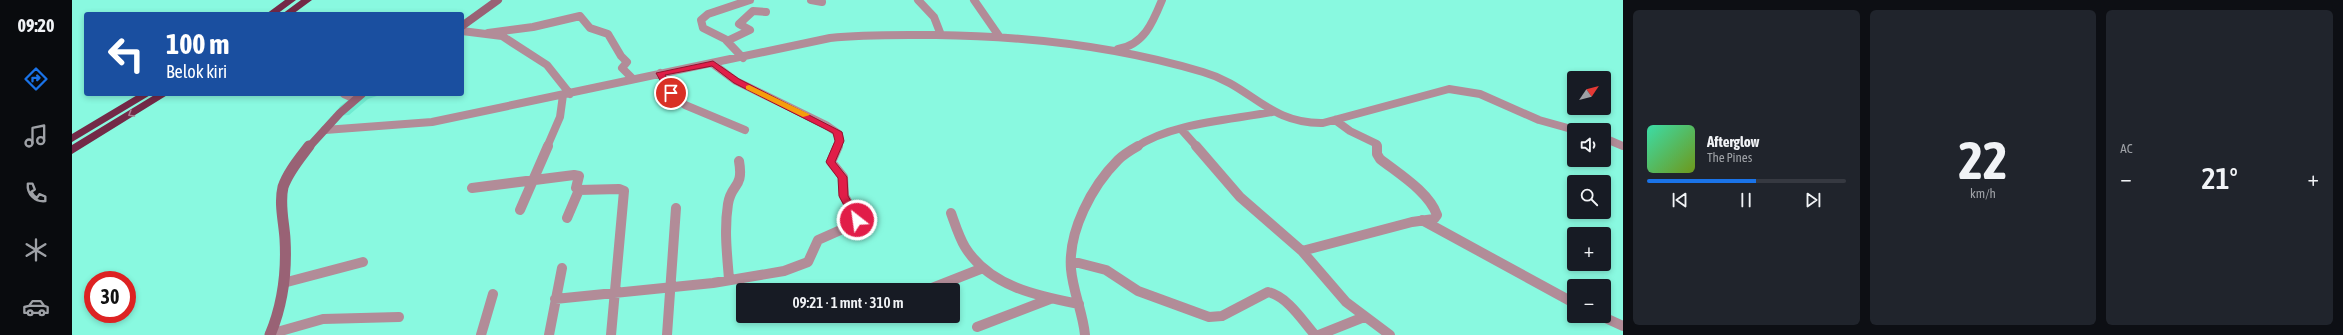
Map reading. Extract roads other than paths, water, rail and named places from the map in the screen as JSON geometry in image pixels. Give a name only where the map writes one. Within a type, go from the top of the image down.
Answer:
[{"type":"highway","points":[[274,12],[291,0]]},
{"type":"highway","points":[[290,12],[307,0]]},
{"type":"highway","points":[[74,144],[144,96]]},
{"type":"highway","points":[[74,144],[160,96]]},
{"type":"street","points":[[464,25],[498,0]]},
{"type":"street","points":[[743,58],[727,41],[720,36],[707,32],[703,27],[701,20],[708,14],[750,0]]},
{"type":"street","points":[[811,0],[822,2]]},
{"type":"street","points":[[918,0],[934,17],[941,35]]},
{"type":"street","points":[[974,0],[999,36]]},
{"type":"street","points":[[1110,49],[1125,48],[1139,42],[1152,24],[1162,0]]},
{"type":"street","points":[[727,41],[750,30],[739,24],[754,10],[766,12]]},
{"type":"street","points":[[488,33],[533,27],[580,16],[590,28],[601,30],[608,35],[615,44],[618,54],[627,62],[622,68],[633,79]]},
{"type":"street","points":[[464,31],[488,33],[502,36],[546,65],[567,95]]},
{"type":"street","points":[[325,130],[387,127],[432,122],[567,95],[660,73],[713,64],[803,44],[850,36],[941,35],[999,36],[1055,40],[1110,49],[1204,72],[1244,90],[1272,112],[1311,123],[1335,120],[1449,89],[1458,89],[1482,93],[1528,116],[1567,128]]},
{"type":"street","points":[[556,299],[784,271],[803,264],[811,259],[818,240],[854,224],[858,218],[844,196],[843,177],[831,162],[840,141],[839,134],[826,125],[729,77],[713,64]]},
{"type":"street","points":[[660,73],[671,93],[685,105],[746,130]]},
{"type":"street","points":[[520,210],[560,117],[567,95]]},
{"type":"street","points":[[270,334],[280,312],[287,282],[281,196],[288,175],[310,144],[359,96]]},
{"type":"street","points":[[1085,335],[1071,261],[1084,212],[1094,189],[1105,172],[1118,159],[1149,138],[1181,129],[1272,112]]},
{"type":"street","points":[[1302,251],[1434,218],[1437,215],[1433,205],[1380,159],[1377,154],[1377,144],[1350,131],[1335,120]]},
{"type":"street","points":[[1181,129],[1240,197],[1302,251],[1346,302],[1364,317],[1390,335]]},
{"type":"street","points":[[1611,141],[1623,146]]},
{"type":"street","points":[[728,279],[728,202],[742,181],[739,161]]},
{"type":"street","points":[[472,188],[533,179],[578,175],[576,188],[579,190]]},
{"type":"street","points":[[579,190],[619,189],[625,193],[611,335]]},
{"type":"street","points":[[567,218],[579,190]]},
{"type":"street","points":[[667,335],[676,208]]},
{"type":"street","points":[[951,213],[966,248],[983,268],[1016,288],[1050,299],[1079,304]]},
{"type":"street","points":[[1422,220],[1567,298]]},
{"type":"street","points":[[1071,261],[1106,270],[1138,291],[1209,317],[1222,316],[1268,292],[1272,293],[1282,298],[1315,335]]},
{"type":"street","points":[[287,282],[362,262]]},
{"type":"street","points":[[548,335],[562,268]]},
{"type":"street","points":[[945,283],[983,268]]},
{"type":"street","points":[[481,335],[493,294]]},
{"type":"street","points":[[978,327],[1050,299]]},
{"type":"street","points":[[270,334],[322,319],[399,317]]},
{"type":"street","points":[[1319,335],[1364,317]]},
{"type":"street","points":[[1611,321],[1623,326]]}]
